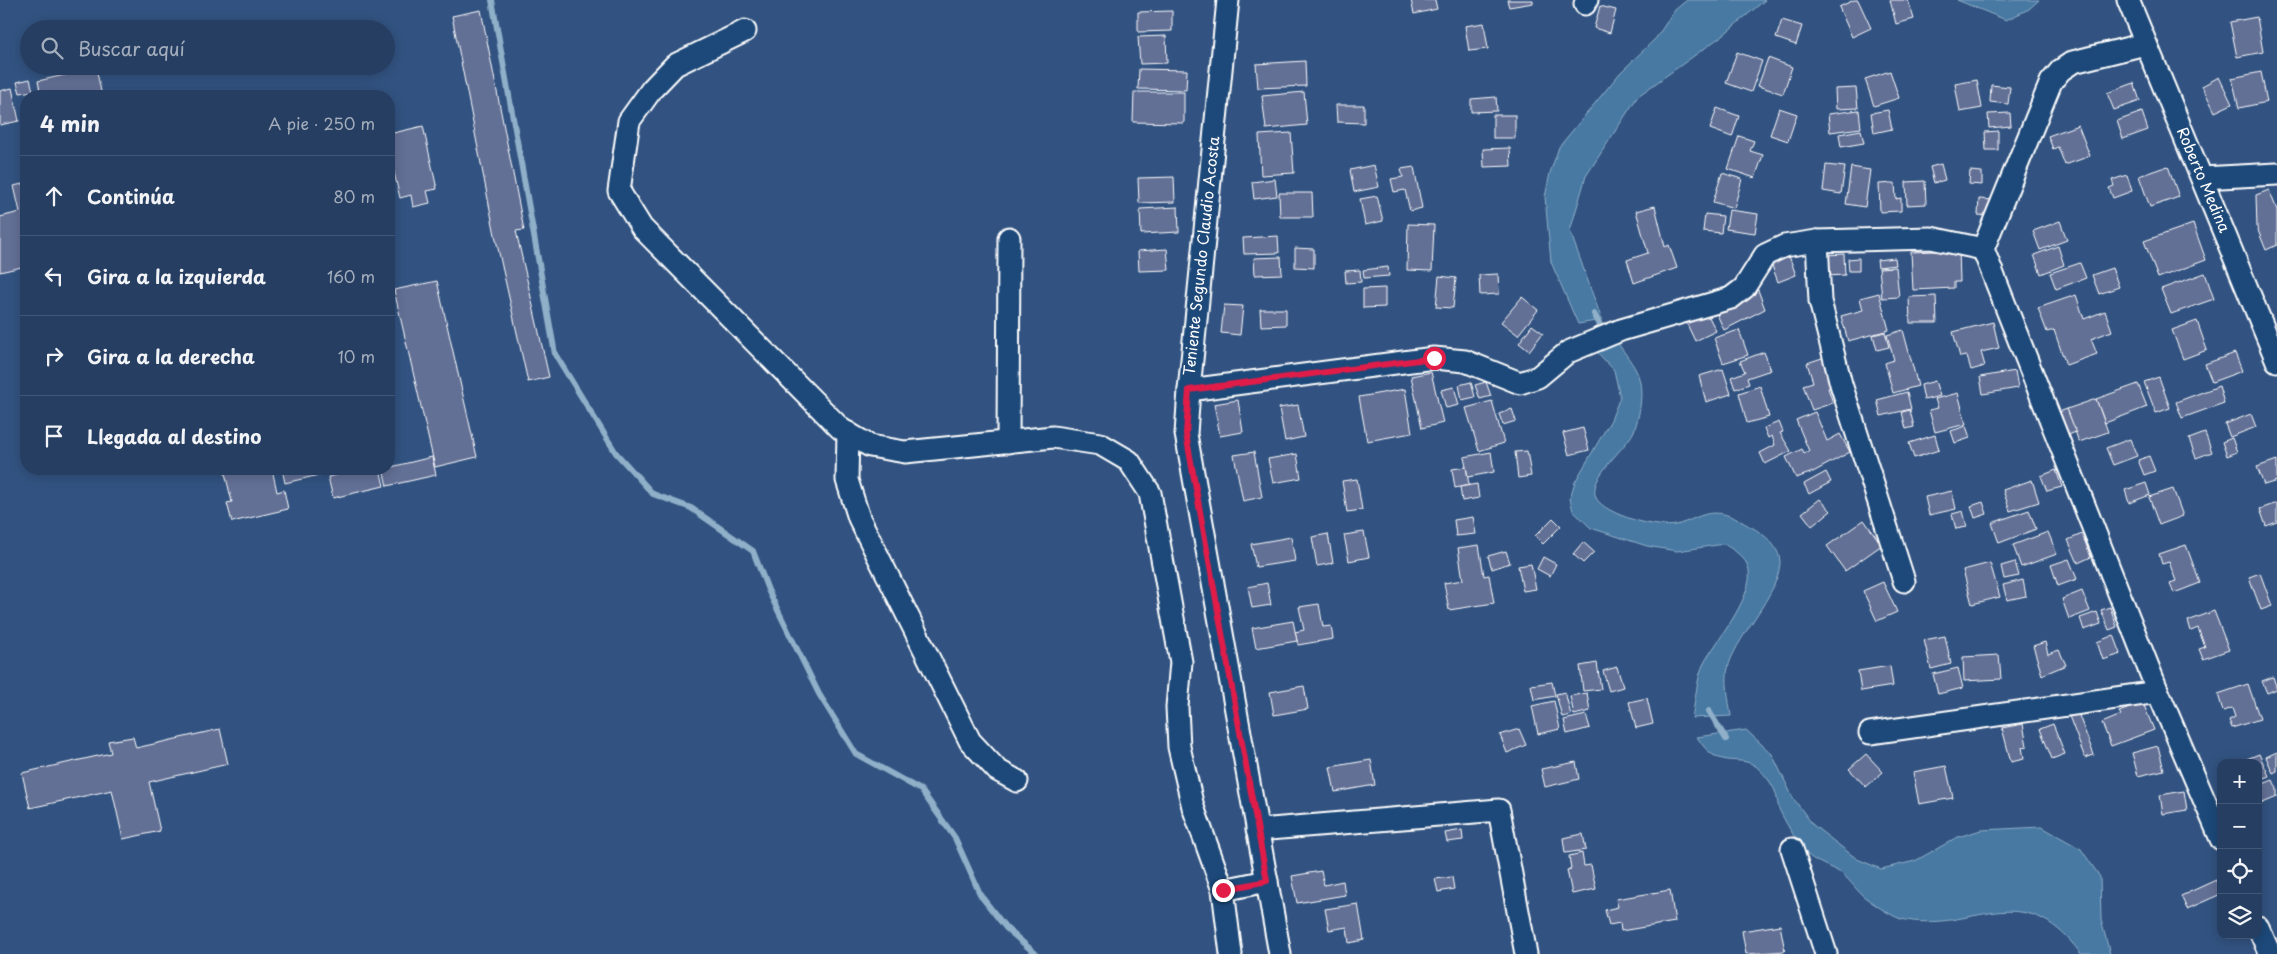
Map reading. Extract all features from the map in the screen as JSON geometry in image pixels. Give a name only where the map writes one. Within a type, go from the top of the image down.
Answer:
[{"type":"street","name":"Teniente Segundo Claudio Acosta","points":[[1228,0],[1186,434],[1280,954]]},
{"type":"street","name":"Roberto Medina","points":[[2128,0],[2277,361]]},
{"type":"street","points":[[745,31],[675,65],[652,89],[630,121],[619,191],[642,228],[841,429],[870,446],[905,452],[1053,437],[1100,444],[1129,461],[1150,493],[1181,662],[1177,707],[1179,747],[1193,806],[1223,890],[1230,953]]},
{"type":"street","points":[[2145,44],[2073,62],[2061,70],[2051,82],[1983,249],[2158,692],[2217,830]]},
{"type":"street","points":[[2202,178],[2277,174]]},
{"type":"street","points":[[1008,442],[1009,238]]},
{"type":"street","points":[[1189,390],[1434,358],[1465,361],[1520,383],[1538,377],[1568,352],[1586,344],[1621,330],[1731,298],[1744,288],[1765,255],[1784,246],[1817,241],[1931,238],[1983,249]]},
{"type":"street","points":[[1817,241],[1820,301],[1829,338],[1841,384],[1904,581]]},
{"type":"street","points":[[848,433],[847,480],[859,518],[970,741],[997,770],[1017,781]]},
{"type":"street","points":[[1870,733],[2158,692]]},
{"type":"street","points":[[1257,830],[1499,810],[1526,954]]},
{"type":"street","points":[[1792,849],[1826,954]]},
{"type":"street","points":[[1223,890],[1267,881]]},
{"type":"street","points":[[2262,937],[2269,954],[2277,950]]},
{"type":"water","points":[[1687,0],[1765,0],[1723,35],[1638,96],[1586,176],[1570,231],[1602,320],[1578,324],[1551,262],[1545,197],[1550,173],[1559,147],[1620,73],[1656,38],[1675,10]]},
{"type":"water","points":[[1957,0],[2039,0],[2029,9],[2006,20]]},
{"type":"water","points":[[1618,343],[1640,381],[1641,396],[1638,418],[1630,438],[1602,472],[1597,481],[1596,498],[1601,504],[1621,515],[1657,525],[1676,525],[1710,513],[1726,514],[1762,534],[1775,547],[1779,557],[1778,575],[1773,588],[1741,639],[1729,664],[1727,683],[1731,716],[1692,718],[1698,682],[1704,663],[1735,615],[1747,587],[1749,575],[1745,561],[1737,552],[1724,544],[1677,551],[1647,546],[1591,528],[1573,511],[1570,498],[1575,482],[1611,420],[1620,397],[1614,370],[1596,351]]},
{"type":"water","points":[[1746,730],[1772,754],[1793,798],[1813,825],[1857,859],[1881,869],[1915,861],[1958,837],[1981,830],[2042,827],[2081,849],[2100,877],[2101,920],[2110,954],[2081,954],[2059,930],[2038,917],[2017,912],[1996,912],[1927,922],[1901,919],[1886,912],[1862,895],[1841,873],[1808,855],[1780,811],[1774,788],[1760,770],[1753,764],[1722,759],[1714,755],[1706,749],[1697,737]]},
{"type":"building","points":[[1411,0],[1435,0],[1437,9],[1414,14]]},
{"type":"building","points":[[1507,0],[1533,0],[1533,3],[1509,7]]},
{"type":"building","points":[[1858,0],[1871,28],[1852,37],[1839,7]]},
{"type":"building","points":[[1890,0],[1908,0],[1914,19],[1896,24]]},
{"type":"building","points":[[1600,6],[1616,10],[1610,33],[1594,28]]},
{"type":"building","points":[[481,10],[524,230],[516,231],[549,377],[528,382],[495,235],[452,16]]},
{"type":"building","points":[[1172,11],[1172,31],[1138,32],[1138,12]]},
{"type":"building","points":[[2257,17],[2263,52],[2237,57],[2230,22]]},
{"type":"building","points":[[1782,20],[1802,26],[1796,45],[1776,38]]},
{"type":"building","points":[[1484,23],[1488,49],[1469,51],[1465,26]]},
{"type":"building","points":[[1166,36],[1167,63],[1140,64],[1138,37]]},
{"type":"building","points":[[1737,52],[1762,61],[1751,92],[1726,83]]},
{"type":"building","points":[[1768,58],[1792,67],[1783,94],[1758,86]]},
{"type":"building","points":[[1305,61],[1306,86],[1258,88],[1256,64]]},
{"type":"building","points":[[1139,69],[1187,70],[1186,90],[1138,89]]},
{"type":"building","points":[[1890,71],[1899,98],[1874,106],[1865,79]]},
{"type":"building","points":[[2261,72],[2267,102],[2239,108],[2232,78]]},
{"type":"building","points":[[65,75],[98,75],[101,90],[40,90],[38,81]]},
{"type":"building","points":[[2219,77],[2232,104],[2215,112],[2202,86]]},
{"type":"building","points":[[30,79],[33,90],[20,90],[20,93],[17,82]]},
{"type":"building","points":[[1977,80],[1982,108],[1960,112],[1955,84]]},
{"type":"building","points":[[2134,83],[2140,101],[2114,110],[2107,93]]},
{"type":"building","points":[[1991,85],[2010,87],[2008,104],[1990,102]]},
{"type":"building","points":[[12,88],[19,121],[0,125],[0,91]]},
{"type":"building","points":[[1856,88],[1858,108],[1836,109],[1835,89]]},
{"type":"building","points":[[1134,92],[1184,92],[1184,123],[1133,122]]},
{"type":"building","points":[[1304,92],[1307,125],[1266,129],[1262,96]]},
{"type":"building","points":[[1496,97],[1497,111],[1471,112],[1471,99]]},
{"type":"building","points":[[1336,105],[1364,105],[1364,123],[1337,122]]},
{"type":"building","points":[[1717,108],[1739,116],[1732,137],[1710,129]]},
{"type":"building","points":[[1779,108],[1797,114],[1788,141],[1770,135]]},
{"type":"building","points":[[1859,110],[1861,128],[1830,132],[1828,114]]},
{"type":"building","points":[[1888,110],[1892,129],[1874,133],[1871,113]]},
{"type":"building","points":[[2142,112],[2148,130],[2123,139],[2117,121]]},
{"type":"building","points":[[2010,113],[2011,126],[1989,128],[1988,114]]},
{"type":"building","points":[[1493,115],[1515,115],[1515,138],[1493,138]]},
{"type":"building","points":[[2078,125],[2090,156],[2065,165],[2058,147],[2053,149],[2048,136]]},
{"type":"building","points":[[423,126],[437,189],[427,191],[430,203],[413,207],[411,195],[400,198],[395,177],[395,133]]},
{"type":"building","points":[[1861,130],[1864,143],[1841,147],[1839,134]]},
{"type":"building","points":[[1998,131],[1998,150],[1986,150],[1985,132]]},
{"type":"building","points":[[1291,133],[1294,173],[1261,175],[1259,135]]},
{"type":"building","points":[[1739,136],[1754,141],[1750,151],[1763,155],[1755,178],[1728,169]]},
{"type":"building","points":[[1510,148],[1511,166],[1484,167],[1483,149]]},
{"type":"building","points":[[1941,164],[1945,180],[1934,183],[1930,167]]},
{"type":"building","points":[[1374,165],[1379,187],[1354,192],[1350,170]]},
{"type":"building","points":[[1826,165],[1845,167],[1841,194],[1823,191]]},
{"type":"building","points":[[2168,166],[2179,197],[2150,207],[2139,176]]},
{"type":"building","points":[[1414,167],[1422,208],[1410,211],[1405,190],[1394,192],[1391,179],[1403,177],[1401,169]]},
{"type":"building","points":[[1851,167],[1870,170],[1865,207],[1846,204]]},
{"type":"building","points":[[1970,171],[1982,172],[1982,185],[1969,184]]},
{"type":"building","points":[[1722,173],[1742,179],[1734,208],[1713,202]]},
{"type":"building","points":[[2127,175],[2132,191],[2113,198],[2109,188],[2114,186],[2112,180]]},
{"type":"building","points":[[1174,177],[1175,202],[1139,203],[1138,178]]},
{"type":"building","points":[[1275,179],[1277,196],[1254,199],[1252,182]]},
{"type":"building","points":[[1925,181],[1926,204],[1907,205],[1906,182]]},
{"type":"building","points":[[1895,183],[1896,199],[1901,198],[1901,211],[1880,212],[1879,184]]},
{"type":"building","points":[[20,184],[20,212],[14,186]]},
{"type":"building","points":[[2269,190],[2277,210],[2277,245],[2266,250],[2257,228],[2256,195]]},
{"type":"building","points":[[1279,193],[1312,193],[1313,217],[1280,217]]},
{"type":"building","points":[[1377,196],[1383,221],[1365,225],[1360,199]]},
{"type":"building","points":[[1979,199],[1993,200],[1992,216],[1978,215]]},
{"type":"building","points":[[1655,206],[1665,247],[1669,245],[1677,268],[1634,283],[1627,260],[1648,253],[1636,211]]},
{"type":"building","points":[[1178,207],[1179,232],[1141,234],[1140,209]]},
{"type":"building","points":[[1729,210],[1758,214],[1755,233],[1726,229]]},
{"type":"building","points":[[20,212],[20,267],[0,272],[0,217]]},
{"type":"building","points":[[1705,214],[1723,216],[1721,233],[1703,231]]},
{"type":"building","points":[[2060,221],[2067,240],[2040,250],[2033,231]]},
{"type":"building","points":[[1408,224],[1434,225],[1432,271],[1407,270]]},
{"type":"building","points":[[2193,224],[2206,260],[2158,278],[2144,241]]},
{"type":"building","points":[[1278,236],[1279,253],[1244,254],[1243,238]]},
{"type":"building","points":[[2058,246],[2064,265],[2041,274],[2034,255]]},
{"type":"building","points":[[1295,248],[1314,249],[1314,268],[1295,267]]},
{"type":"building","points":[[1167,249],[1169,270],[1139,271],[1138,251]]},
{"type":"building","points":[[1959,250],[1960,282],[1954,282],[1954,288],[1913,290],[1911,252]]},
{"type":"building","points":[[1844,254],[1845,275],[1826,276],[1825,255]]},
{"type":"building","points":[[1789,256],[1796,275],[1778,282],[1771,263]]},
{"type":"building","points":[[1281,257],[1282,274],[1255,275],[1254,258]]},
{"type":"building","points":[[1859,258],[1859,271],[1849,271],[1848,259]]},
{"type":"building","points":[[1895,258],[1896,265],[1878,267],[1877,260]]},
{"type":"building","points":[[2080,263],[2086,278],[2056,289],[2050,273]]},
{"type":"building","points":[[1388,267],[1389,276],[1364,278],[1363,270]]},
{"type":"building","points":[[1896,267],[1899,297],[1882,298],[1879,268]]},
{"type":"building","points":[[2112,268],[2119,287],[2099,294],[2092,275]]},
{"type":"building","points":[[1360,270],[1361,282],[1346,283],[1345,271]]},
{"type":"building","points":[[2205,273],[2214,299],[2171,314],[2161,289]]},
{"type":"building","points":[[1498,274],[1499,294],[1480,295],[1479,275]]},
{"type":"building","points":[[1439,276],[1456,278],[1453,308],[1436,307]]},
{"type":"building","points":[[437,281],[477,457],[435,467],[395,290]]},
{"type":"building","points":[[1385,288],[1385,307],[1363,308],[1363,289]]},
{"type":"building","points":[[1758,290],[1765,309],[1724,330],[1716,312]]},
{"type":"building","points":[[1879,293],[1889,330],[1848,341],[1841,316],[1863,310],[1860,298]]},
{"type":"building","points":[[2076,295],[2084,319],[2105,311],[2112,331],[2091,339],[2097,354],[2066,365],[2054,330],[2047,332],[2038,308]]},
{"type":"building","points":[[1936,296],[1937,323],[1910,323],[1909,297]]},
{"type":"building","points":[[1522,297],[1538,310],[1518,335],[1501,322]]},
{"type":"building","points":[[1224,305],[1243,306],[1240,335],[1221,333]]},
{"type":"building","points":[[1260,309],[1286,309],[1286,325],[1261,326]]},
{"type":"building","points":[[1707,313],[1716,331],[1695,341],[1686,322]]},
{"type":"building","points":[[2197,321],[2207,350],[2183,359],[2172,330]]},
{"type":"building","points":[[1993,322],[1999,348],[1981,352],[1985,366],[1971,370],[1967,356],[1960,357],[1953,332]]},
{"type":"building","points":[[1532,325],[1543,333],[1529,351],[1519,343]]},
{"type":"building","points":[[1739,330],[1748,355],[1723,363],[1714,338]]},
{"type":"building","points":[[1903,330],[1918,386],[1893,393],[1885,363],[1894,360],[1887,335]]},
{"type":"building","points":[[1885,332],[1889,347],[1877,350],[1873,335]]},
{"type":"building","points":[[1764,352],[1771,370],[1747,378],[1749,384],[1735,389],[1731,377],[1745,372],[1740,361]]},
{"type":"building","points":[[2235,353],[2242,371],[2212,382],[2205,364]]},
{"type":"building","points":[[1825,357],[1835,386],[1828,388],[1833,403],[1812,410],[1803,385],[1813,382],[1807,363]]},
{"type":"building","points":[[1723,369],[1731,394],[1706,402],[1699,376]]},
{"type":"building","points":[[2015,371],[2018,388],[1983,394],[1980,377]]},
{"type":"building","points":[[1431,372],[1443,423],[1422,428],[1411,376]]},
{"type":"building","points":[[2159,377],[2170,408],[2156,413],[2144,382]]},
{"type":"building","points":[[1935,381],[1940,396],[1924,400],[1921,385]]},
{"type":"building","points":[[1471,382],[1475,397],[1462,400],[1459,385]]},
{"type":"building","points":[[1486,382],[1491,396],[1480,399],[1475,385]]},
{"type":"building","points":[[2138,384],[2147,407],[2105,423],[2096,399]]},
{"type":"building","points":[[1760,386],[1769,417],[1747,423],[1739,393]]},
{"type":"building","points":[[2219,386],[2224,403],[2182,418],[2176,402]]},
{"type":"building","points":[[1454,387],[1459,405],[1446,408],[1441,390]]},
{"type":"building","points":[[1405,389],[1412,433],[1367,441],[1359,397]]},
{"type":"building","points":[[1907,392],[1911,409],[1881,416],[1877,400]]},
{"type":"building","points":[[1958,393],[1966,424],[1935,432],[1929,410],[1938,408],[1935,399]]},
{"type":"building","points":[[2096,399],[2108,432],[2079,442],[2067,409]]},
{"type":"building","points":[[1238,400],[1243,432],[1220,436],[1214,404]]},
{"type":"building","points":[[1492,401],[1504,443],[1479,451],[1466,408]]},
{"type":"building","points":[[1298,405],[1304,437],[1285,441],[1279,408]]},
{"type":"building","points":[[1512,409],[1516,421],[1503,425],[1499,414]]},
{"type":"building","points":[[2067,409],[2076,432],[2068,435],[2059,412]]},
{"type":"building","points":[[1910,410],[1914,427],[1906,429],[1902,412]]},
{"type":"building","points":[[1815,412],[1827,441],[1840,434],[1850,452],[1813,472],[1796,478],[1786,457],[1802,449],[1804,453],[1809,451],[1796,420]]},
{"type":"building","points":[[2251,414],[2256,427],[2230,437],[2225,424]]},
{"type":"building","points":[[1779,422],[1783,432],[1780,433],[1791,451],[1765,464],[1760,453],[1775,445],[1772,436],[1768,438],[1764,428]]},
{"type":"building","points":[[1966,426],[1970,438],[1955,443],[1951,431]]},
{"type":"building","points":[[1583,428],[1589,450],[1569,455],[1563,433]]},
{"type":"building","points":[[2205,433],[2212,452],[2196,458],[2189,439]]},
{"type":"building","points":[[1935,435],[1939,450],[1914,458],[1909,443]]},
{"type":"building","points":[[2232,438],[2237,452],[2227,456],[2222,442]]},
{"type":"building","points":[[2130,439],[2137,456],[2113,465],[2106,448]]},
{"type":"building","points":[[1527,451],[1531,476],[1518,478],[1515,452]]},
{"type":"building","points":[[1254,452],[1262,497],[1243,501],[1234,455]]},
{"type":"building","points":[[1491,452],[1494,472],[1468,477],[1464,457]]},
{"type":"building","points":[[1297,454],[1301,478],[1273,483],[1268,459]]},
{"type":"building","points":[[2149,456],[2155,471],[2144,475],[2138,460]]},
{"type":"building","points":[[432,457],[436,475],[387,486],[384,475],[395,475],[395,466]]},
{"type":"building","points":[[2277,460],[2277,481],[2264,485],[2257,467]]},
{"type":"building","points":[[1466,467],[1469,485],[1455,488],[1452,469]]},
{"type":"building","points":[[2056,470],[2062,487],[2047,491],[2041,476]]},
{"type":"building","points":[[1826,472],[1831,482],[1809,494],[1804,484]]},
{"type":"building","points":[[225,475],[273,475],[277,492],[284,490],[288,509],[232,522],[227,503],[232,502]]},
{"type":"building","points":[[283,475],[319,475],[285,483]]},
{"type":"building","points":[[337,475],[381,475],[384,486],[333,498],[328,477]]},
{"type":"building","points":[[1357,479],[1362,510],[1347,512],[1342,481]]},
{"type":"building","points":[[2032,480],[2039,502],[2010,511],[2003,490]]},
{"type":"building","points":[[2146,483],[2150,495],[2129,503],[2125,490]]},
{"type":"building","points":[[1477,484],[1479,498],[1462,501],[1460,487]]},
{"type":"building","points":[[2173,489],[2183,516],[2159,525],[2149,497]]},
{"type":"building","points":[[1952,491],[1956,509],[1929,515],[1925,497]]},
{"type":"building","points":[[1820,499],[1831,511],[1812,526],[1802,513]]},
{"type":"building","points":[[1983,502],[1987,514],[1975,518],[1971,506]]},
{"type":"building","points":[[2277,503],[2277,522],[2266,526],[2260,509]]},
{"type":"building","points":[[2029,510],[2036,529],[1999,543],[1992,523]]},
{"type":"building","points":[[1963,511],[1967,527],[1956,529],[1952,514]]},
{"type":"building","points":[[1473,517],[1476,534],[1456,536],[1454,520]]},
{"type":"building","points":[[1553,518],[1561,526],[1543,544],[1535,536]]},
{"type":"building","points":[[1864,520],[1882,545],[1845,571],[1827,546]]},
{"type":"building","points":[[1364,532],[1369,557],[1349,561],[1344,535]]},
{"type":"building","points":[[2048,532],[2057,554],[2021,567],[2013,545]]},
{"type":"building","points":[[1328,534],[1333,563],[1317,566],[1312,537]]},
{"type":"building","points":[[2082,534],[2091,557],[2078,563],[2068,540]]},
{"type":"building","points":[[1291,537],[1295,561],[1256,567],[1251,544]]},
{"type":"building","points":[[1583,542],[1594,552],[1583,563],[1573,554]]},
{"type":"building","points":[[1479,545],[1484,576],[1489,575],[1494,603],[1449,610],[1444,583],[1463,580],[1458,548]]},
{"type":"building","points":[[2186,545],[2200,583],[2174,593],[2170,583],[2176,581],[2169,562],[2162,564],[2159,554]]},
{"type":"building","points":[[1506,551],[1510,563],[1492,569],[1488,556]]},
{"type":"building","points":[[1543,557],[1556,564],[1550,576],[1537,569]]},
{"type":"building","points":[[2069,559],[2077,579],[2058,586],[2051,565]]},
{"type":"building","points":[[2015,562],[2019,576],[2004,579],[2001,566]]},
{"type":"building","points":[[1990,563],[2000,597],[1972,604],[1963,570]]},
{"type":"building","points":[[1531,564],[1536,589],[1523,591],[1518,566]]},
{"type":"building","points":[[2260,573],[2272,606],[2261,610],[2249,577]]},
{"type":"building","points":[[2023,580],[2026,596],[2007,600],[2003,585]]},
{"type":"building","points":[[1883,582],[1897,612],[1877,621],[1863,591]]},
{"type":"building","points":[[1267,583],[1271,605],[1252,608],[1248,587]]},
{"type":"building","points":[[2082,591],[2090,611],[2069,619],[2062,599]]},
{"type":"building","points":[[1319,604],[1323,627],[1331,626],[1333,639],[1298,645],[1295,632],[1304,630],[1299,607]]},
{"type":"building","points":[[2110,607],[2117,627],[2109,630],[2101,610]]},
{"type":"building","points":[[2214,611],[2229,650],[2203,659],[2199,649],[2205,647],[2198,628],[2191,631],[2188,621]]},
{"type":"building","points":[[2097,612],[2101,624],[2084,630],[2080,618]]},
{"type":"building","points":[[1293,621],[1297,641],[1256,648],[1252,628]]},
{"type":"building","points":[[2114,635],[2121,654],[2103,660],[2097,642]]},
{"type":"building","points":[[1945,636],[1951,664],[1931,669],[1924,640]]},
{"type":"building","points":[[2045,642],[2048,654],[2059,650],[2066,665],[2042,675],[2033,646]]},
{"type":"building","points":[[1999,655],[2001,679],[1964,681],[1963,657]]},
{"type":"building","points":[[1597,663],[1601,689],[1583,691],[1580,666]]},
{"type":"building","points":[[1890,666],[1893,686],[1861,691],[1858,671]]},
{"type":"building","points":[[1617,667],[1623,687],[1609,691],[1603,671]]},
{"type":"building","points":[[1958,668],[1963,688],[1938,694],[1933,674]]},
{"type":"building","points":[[2273,677],[2277,689],[2267,693],[2262,681]]},
{"type":"building","points":[[1552,682],[1555,696],[1534,700],[1531,685]]},
{"type":"building","points":[[2248,684],[2260,719],[2232,728],[2229,720],[2235,717],[2232,708],[2223,711],[2218,694]]},
{"type":"building","points":[[1304,686],[1308,709],[1274,715],[1270,692]]},
{"type":"building","points":[[1565,692],[1571,715],[1562,717],[1556,694]]},
{"type":"building","points":[[1587,693],[1590,711],[1574,715],[1570,696]]},
{"type":"building","points":[[1647,698],[1653,724],[1636,728],[1629,702]]},
{"type":"building","points":[[1554,701],[1560,729],[1538,734],[1532,706]]},
{"type":"building","points":[[2143,703],[2154,730],[2111,746],[2102,723],[2121,715],[2119,712]]},
{"type":"building","points":[[2078,713],[2094,755],[2085,758],[2069,716]]},
{"type":"building","points":[[1586,715],[1590,728],[1567,734],[1564,720]]},
{"type":"building","points":[[2023,724],[2027,746],[2022,747],[2024,759],[2011,762],[2002,728]]},
{"type":"building","points":[[2053,724],[2065,754],[2052,759],[2040,729]]},
{"type":"building","points":[[220,729],[228,764],[149,782],[160,831],[123,839],[112,790],[30,808],[22,773],[111,753],[108,741],[133,737],[136,748]]},
{"type":"building","points":[[1519,729],[1526,745],[1507,753],[1500,735]]},
{"type":"building","points":[[2158,746],[2164,770],[2138,776],[2132,753]]},
{"type":"building","points":[[2277,752],[2277,771],[2273,773],[2266,757]]},
{"type":"building","points":[[1866,754],[1883,772],[1866,787],[1849,769]]},
{"type":"building","points":[[2259,754],[2261,759],[2247,759]]},
{"type":"building","points":[[1371,760],[1375,785],[1335,792],[1330,767]]},
{"type":"building","points":[[2262,761],[2269,776],[2262,779]]},
{"type":"building","points":[[1576,762],[1579,779],[1545,787],[1541,769]]},
{"type":"building","points":[[1946,766],[1953,798],[1919,804],[1913,772]]},
{"type":"building","points":[[2273,780],[2277,789],[2277,797],[2262,803],[2262,784]]},
{"type":"building","points":[[2184,791],[2187,810],[2163,814],[2160,795]]},
{"type":"building","points":[[1462,830],[1463,840],[1447,842],[1445,833]]},
{"type":"building","points":[[1583,834],[1586,850],[1565,853],[1563,838]]},
{"type":"building","points":[[1582,853],[1584,866],[1591,865],[1596,889],[1572,894],[1567,870],[1571,869],[1569,856]]},
{"type":"building","points":[[1321,871],[1324,885],[1343,881],[1345,895],[1297,903],[1292,876]]},
{"type":"building","points":[[1452,877],[1454,889],[1438,892],[1435,879]]},
{"type":"building","points":[[2216,880],[2217,896],[2187,909],[2181,896]]},
{"type":"building","points":[[1670,890],[1675,922],[1621,931],[1620,923],[1609,925],[1605,910],[1618,907],[1616,899]]},
{"type":"building","points":[[1358,904],[1364,940],[1349,943],[1347,927],[1329,930],[1325,909]]},
{"type":"building","points":[[1780,925],[1785,951],[1746,954],[1742,931]]},
{"type":"waterway","points":[[492,0],[555,354],[616,453],[653,494],[691,508],[753,551],[768,590],[819,694],[856,754],[921,790],[955,838],[981,896],[1006,928],[1036,954]]},
{"type":"waterway","points":[[1594,314],[1605,334]]},
{"type":"waterway","points":[[1709,711],[1726,739]]},
{"type":"route","points":[[1223,890],[1267,881],[1186,434],[1189,390],[1434,358]]}]
